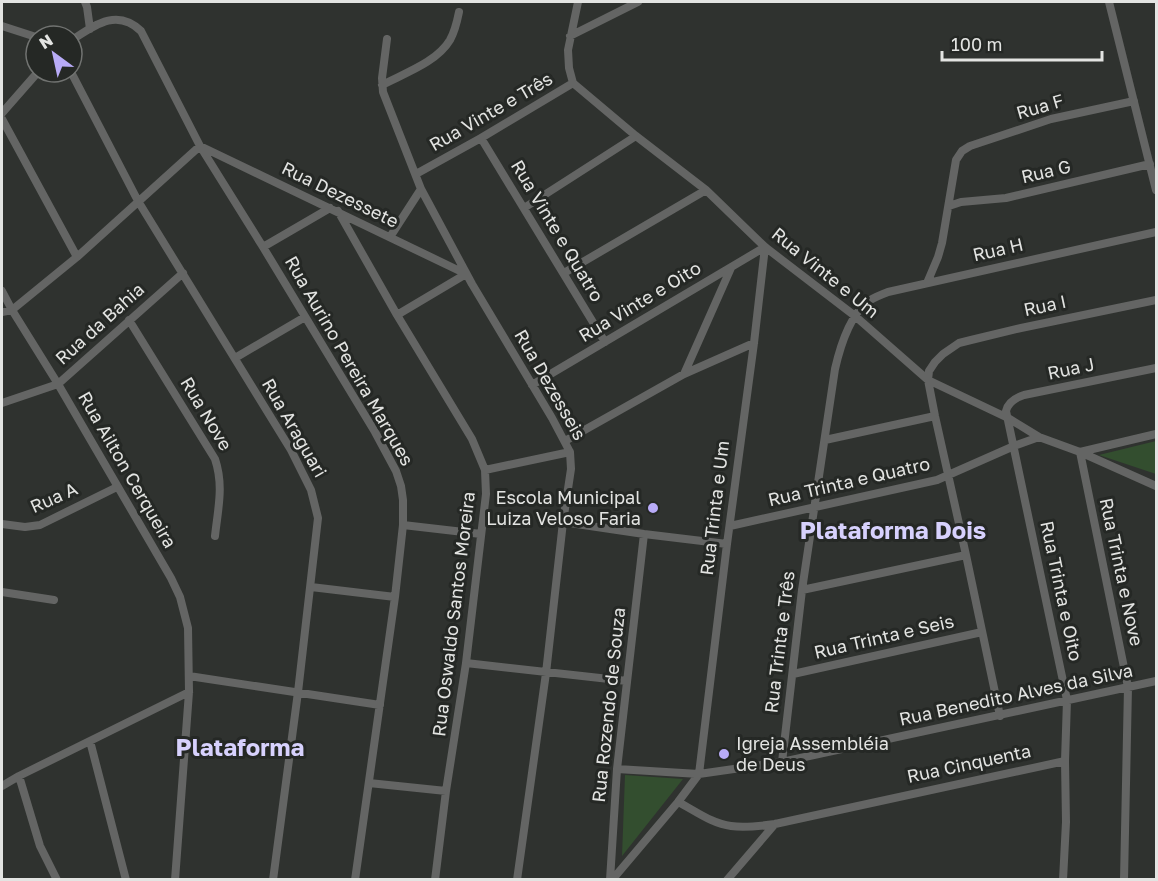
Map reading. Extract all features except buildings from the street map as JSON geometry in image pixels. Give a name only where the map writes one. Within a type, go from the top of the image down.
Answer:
[{"type":"street","points":[[84,32],[90,28],[85,2]]},
{"type":"street","name":"Rua Vinte e Três","points":[[416,174],[573,83],[567,58],[578,2]]},
{"type":"street","points":[[570,36],[638,2]]},
{"type":"street","points":[[1110,2],[1156,190]]},
{"type":"street","points":[[382,85],[422,64],[443,49],[454,32],[459,12]]},
{"type":"street","name":"Rua Aurino Pereira Marques","points":[[90,28],[103,22],[124,20],[141,32],[200,146],[264,247],[375,432],[396,471],[401,486],[404,500],[403,525],[395,597],[355,879]]},
{"type":"street","points":[[2,26],[24,33]]},
{"type":"street","name":"Rua Dezesseis","points":[[387,39],[382,85],[420,189],[466,274],[570,452],[571,469],[546,673],[517,879]]},
{"type":"street","name":"Rua Vinte e Um","points":[[573,83],[636,136],[706,190],[765,247],[855,316],[928,380],[1008,418],[1039,437],[1080,452],[1156,488]]},
{"type":"street","points":[[2,114],[28,84]]},
{"type":"street","name":"Rua Araguari","points":[[77,84],[138,201],[291,450],[311,490],[318,518],[273,879]]},
{"type":"street","name":"Rua F","points":[[948,206],[956,160],[958,155],[970,147],[1051,120],[1134,101]]},
{"type":"street","points":[[2,119],[77,257]]},
{"type":"street","points":[[524,208],[636,136]]},
{"type":"street","name":"Rua Vinte e Quatro","points":[[481,138],[605,342]]},
{"type":"street","points":[[2,312],[12,310],[77,257],[200,146]]},
{"type":"street","name":"Rua Dezessete","points":[[200,146],[466,274]]},
{"type":"street","name":"Rua G","points":[[948,206],[961,202],[1006,198],[1150,164]]},
{"type":"street","points":[[390,237],[420,189]]},
{"type":"street","points":[[564,273],[706,190]]},
{"type":"street","points":[[927,284],[942,243],[948,206]]},
{"type":"street","points":[[264,247],[334,210]]},
{"type":"street","name":"Rua Oswaldo Santos Moreira","points":[[334,210],[472,439],[485,470],[486,494],[466,663],[435,879]]},
{"type":"street","name":"Rua H","points":[[855,316],[867,302],[888,292],[1156,232]]},
{"type":"street","name":"Rua Vinte e Oito","points":[[532,386],[765,247]]},
{"type":"street","name":"Rua Trinta e Um","points":[[699,774],[765,247]]},
{"type":"street","points":[[684,374],[731,266]]},
{"type":"street","name":"Rua da Bahia","points":[[2,403],[58,384],[183,273]]},
{"type":"street","points":[[398,315],[466,274]]},
{"type":"street","name":"Rua Ailton Cerqueira","points":[[2,291],[180,597],[188,628],[189,692],[175,879]]},
{"type":"street","name":"Rua I","points":[[928,380],[929,371],[935,362],[959,343],[1156,300]]},
{"type":"street","name":"Rua Trinta e Três","points":[[782,762],[802,590],[839,353],[855,316]]},
{"type":"street","points":[[235,358],[305,317]]},
{"type":"street","name":"Rua Nove","points":[[129,320],[215,459],[220,480],[215,536]]},
{"type":"street","points":[[565,441],[684,374],[754,343]]},
{"type":"street","name":"Rua J","points":[[1008,418],[1007,406],[1018,397],[1156,368]]},
{"type":"street","points":[[928,380],[1000,716]]},
{"type":"street","points":[[825,440],[935,416]]},
{"type":"street","name":"Rua Trinta e Oito","points":[[1008,418],[1067,700],[1063,879]]},
{"type":"street","points":[[1080,452],[1156,434]]},
{"type":"street","name":"Rua Trinta e Quatro","points":[[730,526],[927,483],[1039,437]]},
{"type":"street","points":[[485,470],[570,452]]},
{"type":"street","name":"Rua Trinta e Nove","points":[[1080,452],[1128,687],[1124,879]]},
{"type":"street","name":"Rua A","points":[[2,524],[25,527],[40,525],[117,487]]},
{"type":"street","points":[[563,522],[727,544]]},
{"type":"street","points":[[403,525],[481,534]]},
{"type":"street","name":"Rua Rozendo de Souza","points":[[611,879],[617,769],[644,534]]},
{"type":"street","points":[[802,590],[966,555]]},
{"type":"street","points":[[310,587],[395,597]]},
{"type":"street","points":[[2,592],[54,600]]},
{"type":"street","name":"Rua Trinta e Seis","points":[[793,674],[982,632]]},
{"type":"street","points":[[466,663],[627,681]]},
{"type":"street","points":[[189,676],[380,705]]},
{"type":"street","name":"Rua Benedito Alves da Silva","points":[[617,769],[699,774],[782,762],[1156,681]]},
{"type":"street","points":[[2,786],[189,692]]},
{"type":"street","points":[[90,741],[126,879]]},
{"type":"street","name":"Rua Cinquenta","points":[[678,802],[719,823],[731,826],[757,826],[1065,761]]},
{"type":"street","points":[[611,879],[678,802],[699,774]]},
{"type":"street","points":[[19,776],[40,846],[57,879]]},
{"type":"street","points":[[369,783],[446,791]]},
{"type":"street","points":[[727,879],[775,824]]},
{"type":"green space","points":[[1156,441],[1156,474],[1099,455]]},
{"type":"green space","points":[[625,775],[683,779],[622,856]]},
{"type":"place","name":"Escola Municipal Luiza Veloso Faria","points":[[653,508]]},
{"type":"place","name":"Igreja Assembléia de Deus","points":[[724,754]]},
{"type":"district","name":"Plataforma Dois","points":[[893,531]]},
{"type":"district","name":"Plataforma","points":[[240,748]]}]
